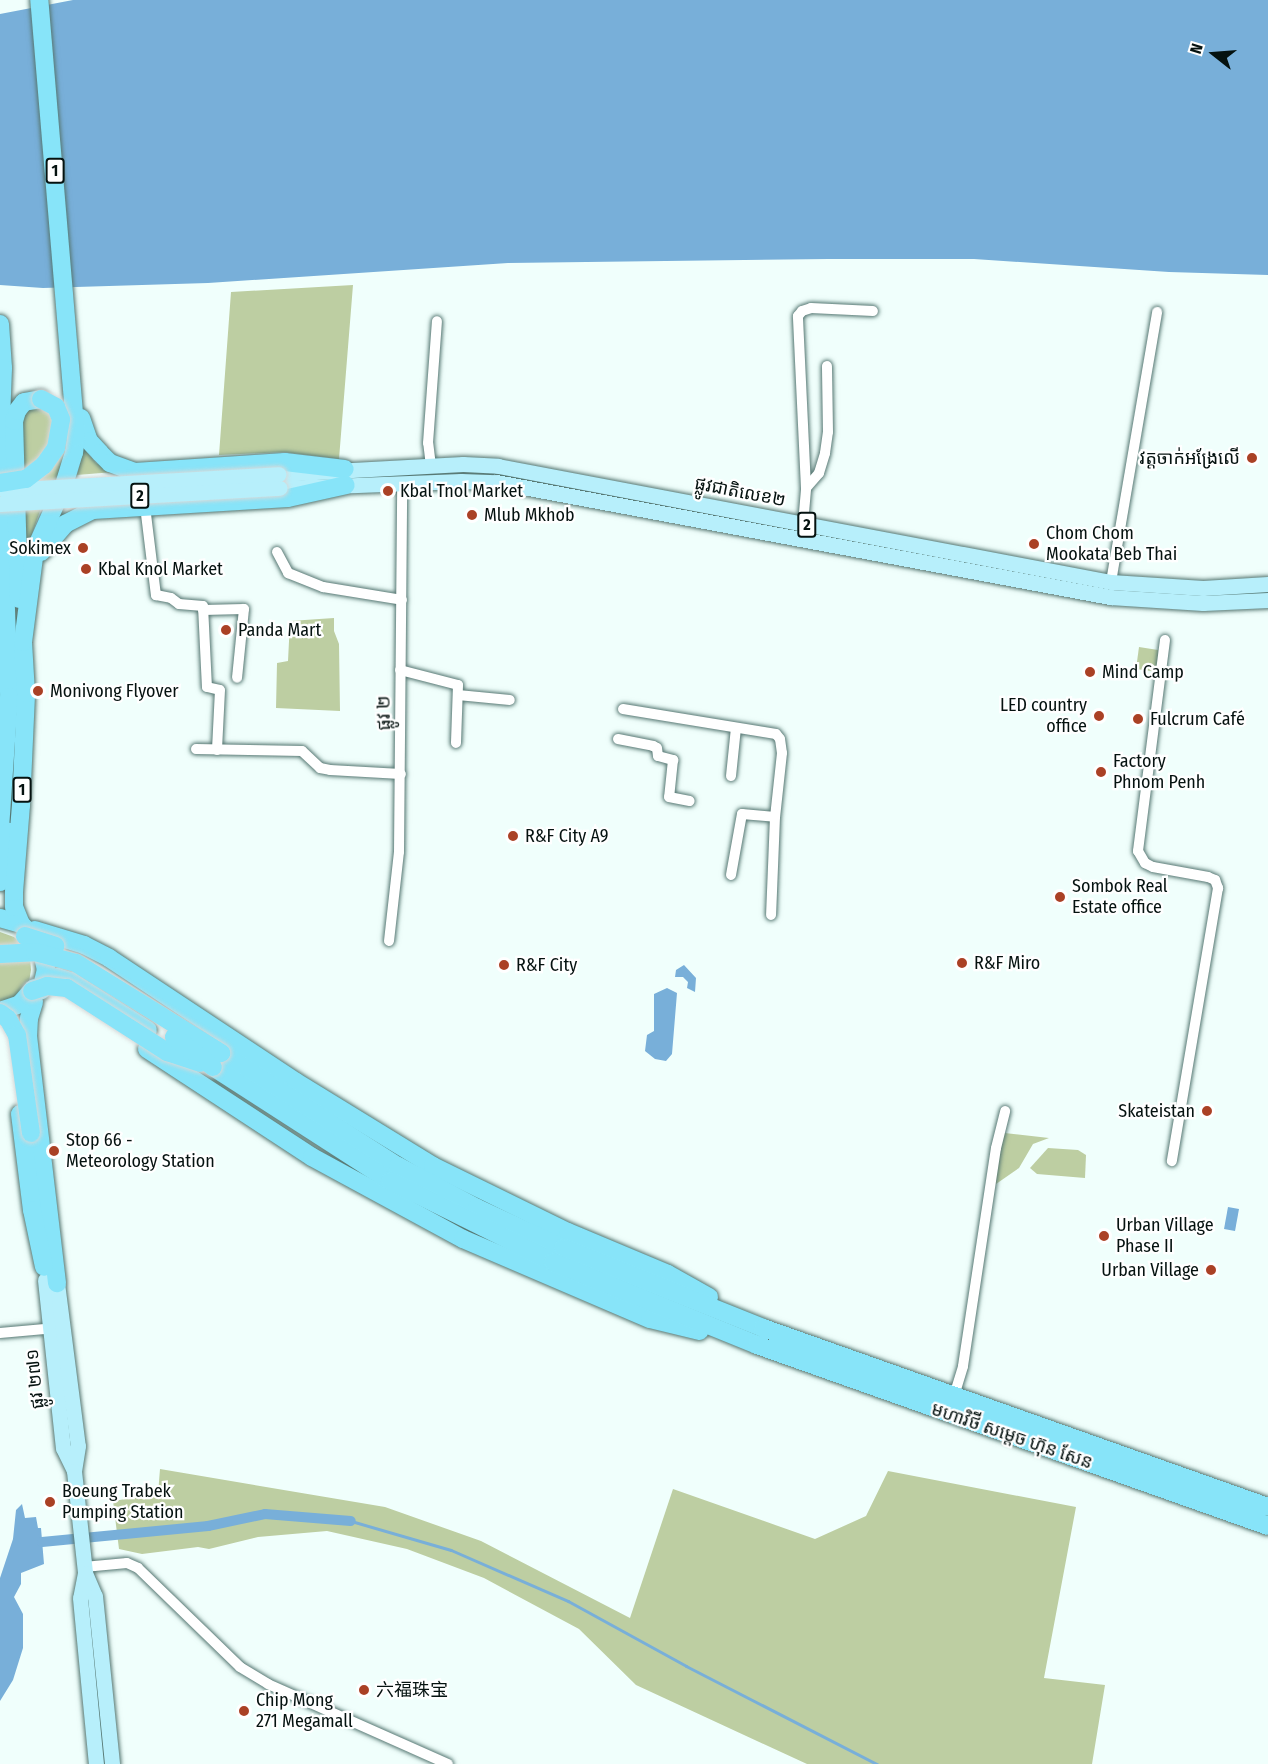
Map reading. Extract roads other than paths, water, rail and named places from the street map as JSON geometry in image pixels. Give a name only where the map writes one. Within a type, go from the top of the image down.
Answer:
[{"type":"highway","name":"1","points":[[0,723],[18,650],[35,550],[64,485],[74,453],[75,400],[39,0]]},
{"type":"highway","name":"1","points":[[0,324],[2,349],[0,446],[6,584],[18,650],[24,730],[14,907],[24,929]]},
{"type":"highway","points":[[0,483],[26,479],[44,465],[56,448],[61,419],[56,407],[41,399],[24,402],[16,411],[14,421],[18,650],[9,697],[8,806],[0,882]]},
{"type":"highway","points":[[75,400],[89,441],[110,463],[121,469],[135,472],[285,462],[346,477]]},
{"type":"highway","points":[[29,591],[46,544],[64,524],[93,510],[288,498],[346,477]]},
{"type":"highway","points":[[0,565],[6,584]]},
{"type":"highway","points":[[0,830],[8,806]]},
{"type":"highway","points":[[0,918],[105,967],[187,1021],[211,1061]]},
{"type":"highway","points":[[0,925],[24,929]]},
{"type":"highway","points":[[24,929],[35,950],[38,962],[37,993],[29,1018],[28,1036],[51,1282]]},
{"type":"highway","points":[[0,954],[34,952],[76,963],[211,1061],[381,1137],[433,1166],[568,1232],[621,1281]]},
{"type":"highway","points":[[0,966],[34,964],[52,967],[84,979],[211,1061],[364,1166],[463,1239],[621,1281],[668,1274],[760,1337]]},
{"type":"highway","points":[[0,1012],[21,1004],[47,986],[68,988],[167,1052],[211,1061]]},
{"type":"highway","points":[[37,993],[22,1012],[0,1021],[11,1038],[32,1210],[51,1282]]},
{"type":"highway","points":[[0,1012],[8,1018],[17,1035],[40,1208],[41,1246]]},
{"type":"highway","points":[[364,1166],[477,1208],[621,1281],[760,1337]]},
{"type":"highway","name":"មហាវិថី សម្តេច ហ៊ុន សែន","points":[[760,1337],[954,1396],[1268,1507]]},
{"type":"highway","name":"មហាវិថី សម្តេច ហ៊ុន សែន","points":[[760,1337],[1268,1526]]},
{"type":"main road","name":"ផ្លូវជាតិលេខ២","points":[[346,477],[431,466],[498,466],[803,524],[887,548]]},
{"type":"main road","name":"ផ្លូវជាតិលេខ២","points":[[346,477],[402,484],[496,482],[887,548],[1052,580],[1142,601],[1203,603],[1268,600]]},
{"type":"main road","name":"2","points":[[0,504],[346,477]]},
{"type":"main road","name":"2","points":[[0,490],[280,481]]},
{"type":"main road","name":"ផ្លូវជាតិលេខ២","points":[[1052,580],[1203,588],[1268,584]]},
{"type":"main road","name":"ផ្លូវ ២៧១","points":[[51,1282],[56,1328],[78,1446],[74,1471],[84,1567],[80,1598],[96,1764]]},
{"type":"main road","name":"ផ្លូវ ២៧១","points":[[84,1567],[95,1596],[112,1764]]},
{"type":"street","points":[[803,524],[806,488],[798,316],[802,311],[811,308],[873,311]]},
{"type":"street","points":[[1111,582],[1156,312]]},
{"type":"street","points":[[431,466],[428,443],[437,321]]},
{"type":"street","points":[[806,488],[819,473],[825,453],[828,432],[827,366]]},
{"type":"street","name":"ផ្លូវ ២","points":[[389,941],[399,852],[402,484]]},
{"type":"street","points":[[145,506],[156,595],[171,598],[179,604],[203,606],[207,687],[220,690],[217,750]]},
{"type":"street","points":[[277,552],[288,573],[323,586],[402,600]]},
{"type":"street","points":[[203,610],[244,609],[237,678]]},
{"type":"street","points":[[1165,640],[1138,851],[1144,862],[1153,867],[1208,877],[1215,880],[1218,888],[1172,1161]]},
{"type":"street","points":[[400,670],[458,684],[456,743]]},
{"type":"street","points":[[458,695],[510,700]]},
{"type":"street","points":[[623,709],[776,734],[780,739],[782,753],[774,817],[771,915]]},
{"type":"street","points":[[731,777],[736,728]]},
{"type":"street","points":[[618,739],[652,746],[657,748],[658,756],[673,760],[669,797],[690,801]]},
{"type":"street","points":[[196,749],[302,751],[320,768],[401,774]]},
{"type":"street","points":[[731,875],[742,814],[774,817]]},
{"type":"street","points":[[954,1396],[963,1366],[996,1148],[1005,1110]]},
{"type":"street","points":[[0,1334],[56,1328]]},
{"type":"street","points":[[84,1567],[127,1563],[138,1568],[240,1667],[268,1684],[448,1764]]},
{"type":"water","points":[[73,0],[1268,0],[1268,275],[1169,272],[974,259],[828,259],[508,263],[208,283],[43,288],[0,285],[0,14]]},
{"type":"water","points":[[684,965],[696,978],[695,992],[687,988],[688,982],[683,977],[675,977],[676,970]]},
{"type":"water","points":[[667,988],[677,993],[672,1054],[666,1061],[655,1059],[645,1051],[647,1035],[654,1031],[654,994]]},
{"type":"water","points":[[1228,1207],[1239,1209],[1235,1231],[1224,1229]]},
{"type":"water","points":[[22,1504],[25,1518],[36,1517],[38,1528],[41,1528],[44,1564],[21,1573],[21,1584],[14,1597],[23,1614],[23,1648],[13,1680],[0,1701],[0,1578],[13,1539],[16,1510]]},
{"type":"waterway","points":[[42,1542],[208,1526],[265,1514],[351,1521]]},
{"type":"waterway","points":[[351,1521],[451,1550],[568,1601],[686,1666],[877,1764]]},
{"type":"place","name":"វត្តចាក់អង្រែលើ","points":[[1252,458]]},
{"type":"place","name":"Kbal Tnol Market","points":[[388,491]]},
{"type":"place","name":"Mlub Mkhob","points":[[472,515]]},
{"type":"place","name":"Chom Chom Mookata Beb Thai","points":[[1034,544]]},
{"type":"place","name":"Sokimex","points":[[83,548]]},
{"type":"place","name":"Kbal Knol Market","points":[[86,569]]},
{"type":"place","name":"Panda Mart","points":[[226,630]]},
{"type":"place","name":"Mind Camp","points":[[1090,672]]},
{"type":"place","name":"Monivong Flyover","points":[[38,691]]},
{"type":"place","name":"LED country office","points":[[1099,716]]},
{"type":"place","name":"Fulcrum Café","points":[[1138,719]]},
{"type":"place","name":"Factory Phnom Penh","points":[[1101,772]]},
{"type":"place","name":"R&F City A9","points":[[513,836]]},
{"type":"place","name":"Sombok Real Estate office","points":[[1060,897]]},
{"type":"place","name":"R&F Miro","points":[[962,963]]},
{"type":"place","name":"R&F City","points":[[504,965]]},
{"type":"place","name":"Skateistan","points":[[1207,1111]]},
{"type":"place","name":"Stop 66 - Meteorology Station","points":[[54,1151]]},
{"type":"place","name":"Urban Village Phase II","points":[[1104,1236]]},
{"type":"place","name":"Urban Village","points":[[1211,1270]]},
{"type":"place","name":"Boeung Trabek Pumping Station","points":[[50,1502]]},
{"type":"place","name":"六福珠宝","points":[[364,1690]]},
{"type":"place","name":"Chip Mong 271 Megamall","points":[[244,1711]]}]
